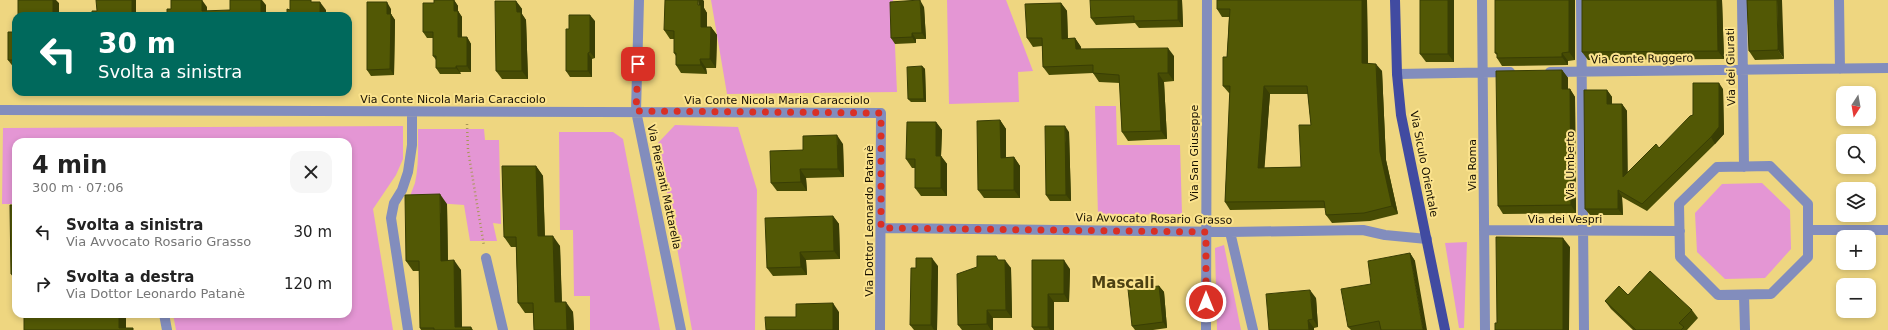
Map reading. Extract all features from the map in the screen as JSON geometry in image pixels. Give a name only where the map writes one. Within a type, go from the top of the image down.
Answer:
[{"type":"main road","name":"Via Siculo Orientale","points":[[1395,0],[1397,74],[1401,115],[1445,330]]},
{"type":"street","name":"Via Piersanti Mattarella","points":[[639,0],[636,111],[681,330]]},
{"type":"street","name":"Via San Giuseppe","points":[[1206,330],[1207,0]]},
{"type":"street","name":"Via Roma","points":[[1482,0],[1485,330]]},
{"type":"street","name":"Via Umberto","points":[[1581,0],[1584,330]]},
{"type":"street","name":"Via dei Giurati","points":[[1742,0],[1744,167]]},
{"type":"street","points":[[1839,0],[1840,69]]},
{"type":"street","name":"Via Conte Ruggero","points":[[1536,72],[1888,68]]},
{"type":"street","points":[[1397,74],[1521,72]]},
{"type":"street","name":"Via Conte Nicola Maria Caracciolo","points":[[0,110],[881,113]]},
{"type":"street","points":[[408,330],[391,218],[394,203],[402,190],[408,172],[412,145],[412,112]]},
{"type":"street","name":"Via Dottor Leonardo Patanè","points":[[880,330],[881,113]]},
{"type":"street","points":[[1770,166],[1808,204],[1808,230],[1808,257],[1771,294],[1718,295],[1680,257],[1679,204],[1717,167],[1770,166]]},
{"type":"street","name":"Via Avvocato Rosario Grasso","points":[[881,228],[1206,232],[1363,230],[1385,235],[1427,239]]},
{"type":"street","name":"Via dei Vespri","points":[[1484,230],[1680,231]]},
{"type":"street","points":[[1808,230],[1888,230]]},
{"type":"street","points":[[1230,232],[1253,330]]},
{"type":"street","points":[[486,258],[503,330]]},
{"type":"street","points":[[1744,295],[1745,328]]},
{"type":"street","points":[[165,318],[167,330]]},
{"type":"path","points":[[467,112],[468,150],[486,258]]},
{"type":"shaded area","points":[[711,0],[893,0],[897,92],[727,94]]},
{"type":"shaded area","points":[[947,0],[1006,0],[1033,71],[1018,72],[1019,102],[949,104]]},
{"type":"shaded area","points":[[1095,106],[1116,106],[1117,145],[1180,145],[1182,214],[1098,215]]},
{"type":"shaded area","points":[[675,125],[738,127],[757,190],[755,330],[692,330],[658,143]]},
{"type":"shaded area","points":[[403,126],[403,159],[396,175],[373,209],[393,330],[176,330],[174,318],[352,318],[352,138],[12,138],[12,204],[2,204],[3,128]]},
{"type":"shaded area","points":[[418,129],[484,129],[485,140],[499,140],[501,224],[493,223],[497,241],[470,241],[464,205],[409,201],[415,183],[417,169]]},
{"type":"shaded area","points":[[559,132],[613,132],[623,139],[660,330],[590,330],[590,296],[574,296],[573,230],[560,230]]},
{"type":"shaded area","points":[[1762,183],[1790,210],[1791,249],[1765,278],[1725,279],[1697,252],[1695,213],[1722,184]]},
{"type":"shaded area","points":[[1467,242],[1464,328],[1459,328],[1445,243]]},
{"type":"shaded area","points":[[1224,245],[1241,330],[1217,330],[1215,248]]},
{"type":"building","points":[[18,0],[53,0],[53,12],[18,12]]},
{"type":"building","points":[[96,0],[132,0],[132,12],[92,12],[97,11]]},
{"type":"building","points":[[171,0],[202,0],[202,11],[230,10],[230,0],[261,0],[261,12],[167,12],[167,9],[171,9]]},
{"type":"building","points":[[290,0],[311,0],[311,2],[320,2],[320,12],[287,12],[287,9],[290,10]]},
{"type":"building","points":[[434,0],[454,0],[454,11],[458,11],[458,37],[467,37],[467,66],[456,66],[456,68],[436,68],[436,56],[433,56],[433,32],[423,32],[423,3],[434,3]]},
{"type":"building","points":[[665,0],[698,0],[698,5],[701,5],[701,27],[711,27],[710,59],[700,59],[701,65],[676,65],[676,53],[674,53],[674,31],[664,30]]},
{"type":"building","points":[[920,0],[922,33],[912,33],[912,37],[891,38],[890,2]]},
{"type":"building","points":[[1090,0],[1178,0],[1178,20],[1134,21],[1134,16],[1091,18]]},
{"type":"building","points":[[1217,0],[1362,0],[1362,63],[1376,64],[1380,152],[1392,206],[1364,213],[1326,215],[1324,201],[1225,202],[1230,86],[1223,86],[1223,57],[1227,57],[1230,9],[1217,9]],"holes":[[[1264,86],[1307,86],[1311,125],[1299,125],[1301,167],[1258,168]]]},
{"type":"building","points":[[1420,0],[1448,0],[1448,54],[1420,54]]},
{"type":"building","points":[[1495,0],[1569,0],[1569,52],[1562,53],[1562,57],[1497,58],[1497,53],[1495,53]]},
{"type":"building","points":[[1582,0],[1717,0],[1718,51],[1582,52]]},
{"type":"building","points":[[1747,0],[1777,0],[1778,50],[1749,51]]},
{"type":"building","points":[[495,1],[516,1],[517,12],[521,12],[522,71],[496,71]]},
{"type":"building","points":[[367,2],[387,2],[387,14],[391,14],[390,69],[367,70]]},
{"type":"building","points":[[1061,3],[1062,39],[1075,38],[1076,49],[1168,48],[1168,73],[1158,73],[1161,131],[1122,132],[1119,75],[1093,73],[1093,65],[1043,67],[1042,38],[1027,38],[1025,4]]},
{"type":"building","points":[[569,15],[590,15],[590,52],[588,53],[588,71],[566,71],[566,29],[569,29]]},
{"type":"building","points":[[8,32],[12,32],[12,60],[8,60]]},
{"type":"building","points":[[922,66],[924,99],[908,99],[907,67]]},
{"type":"building","points":[[1562,70],[1562,89],[1570,89],[1571,205],[1498,206],[1496,71]]},
{"type":"building","points":[[1693,83],[1719,83],[1719,127],[1711,137],[1642,204],[1618,190],[1618,209],[1585,209],[1584,90],[1607,90],[1607,104],[1622,104],[1623,177],[1656,144],[1659,148],[1690,116],[1693,115]]},
{"type":"building","points":[[1000,120],[1001,158],[1014,157],[1014,190],[978,190],[977,121]]},
{"type":"building","points":[[907,122],[936,122],[936,156],[941,156],[941,188],[915,188],[915,159],[906,159]]},
{"type":"building","points":[[1045,126],[1065,126],[1066,195],[1046,195]]},
{"type":"building","points":[[837,135],[838,169],[800,169],[801,182],[771,183],[770,151],[803,150],[803,136]]},
{"type":"building","points":[[502,166],[536,166],[538,236],[553,236],[555,302],[566,302],[567,330],[534,330],[533,303],[518,303],[516,237],[504,237]]},
{"type":"building","points":[[440,194],[441,261],[454,260],[455,327],[471,327],[471,330],[434,330],[434,328],[420,328],[419,261],[406,261],[405,195]]},
{"type":"building","points":[[10,205],[12,205],[12,274]]},
{"type":"building","points":[[833,216],[834,251],[800,252],[801,267],[767,268],[765,218]]},
{"type":"building","points":[[1496,237],[1563,238],[1563,330],[1495,330],[1495,323],[1497,323]]},
{"type":"building","points":[[1410,253],[1423,330],[1381,330],[1379,321],[1348,327],[1341,289],[1371,284],[1368,261]]},
{"type":"building","points":[[977,256],[996,256],[998,260],[1005,260],[1006,310],[987,310],[987,324],[958,325],[957,274],[977,267]]},
{"type":"building","points":[[916,258],[932,258],[931,325],[910,325],[911,268],[916,268]]},
{"type":"building","points":[[1032,260],[1064,260],[1064,294],[1048,294],[1048,327],[1032,327]]},
{"type":"building","points":[[1650,271],[1692,310],[1679,323],[1684,327],[1681,330],[1636,330],[1605,301],[1619,286],[1628,295]]},
{"type":"building","points":[[1159,286],[1163,322],[1132,326],[1128,289]]},
{"type":"building","points":[[1310,290],[1313,319],[1308,320],[1309,330],[1269,330],[1266,294]]},
{"type":"building","points":[[833,303],[833,330],[766,330],[765,317],[796,317],[796,304]]},
{"type":"building","points":[[24,318],[119,318],[119,328],[133,328],[133,330],[24,330]]},
{"type":"district","name":"Mascali","points":[[1123,283]]},
{"type":"route","points":[[638,64],[636,111],[881,113],[881,228],[1206,232],[1206,302]]}]
